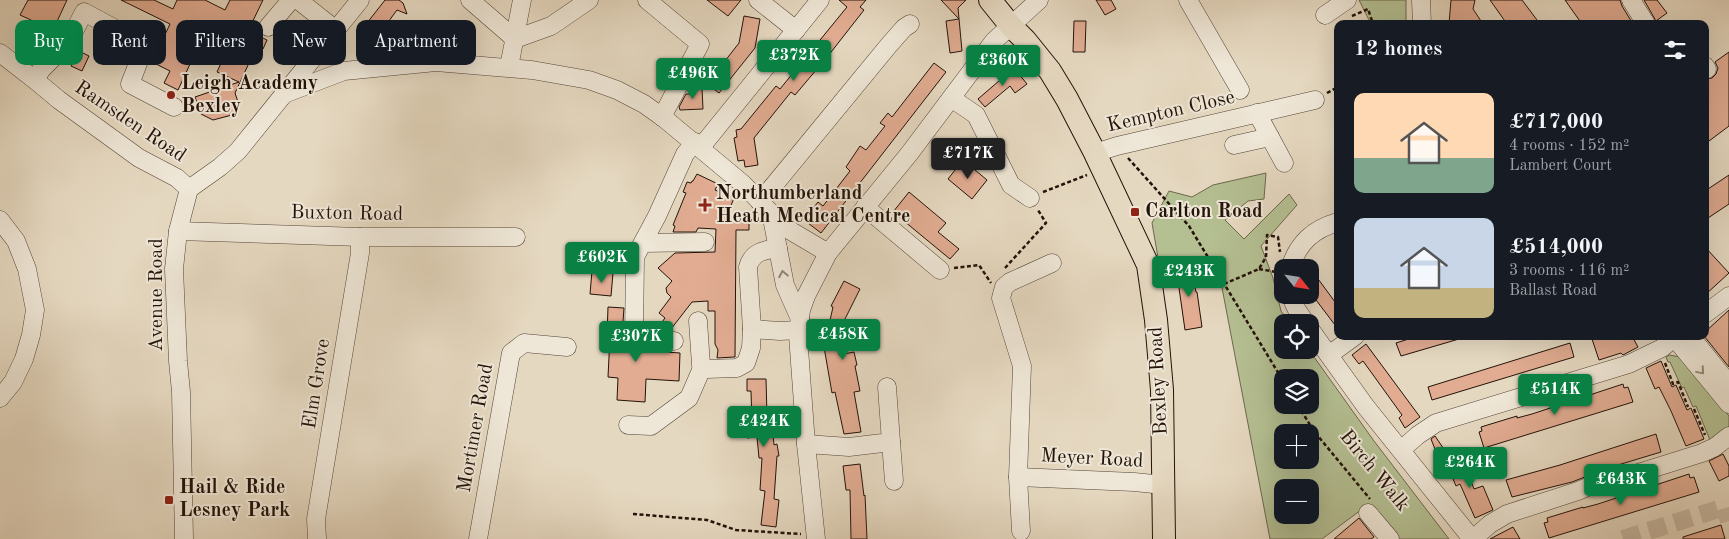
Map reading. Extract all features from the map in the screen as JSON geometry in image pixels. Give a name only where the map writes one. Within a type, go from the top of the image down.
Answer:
[{"type":"main road","name":"Bexley Road","points":[[990,0],[1050,71],[1099,161],[1148,265],[1156,320],[1162,390],[1164,539]]},
{"type":"street","points":[[268,27],[291,0]]},
{"type":"street","points":[[298,0],[323,20]]},
{"type":"street","points":[[344,20],[360,0]]},
{"type":"street","points":[[470,0],[515,39]]},
{"type":"street","points":[[509,67],[522,0]]},
{"type":"street","points":[[515,39],[551,26],[588,0]]},
{"type":"street","points":[[647,0],[700,44],[662,117]]},
{"type":"street","points":[[758,0],[796,30]]},
{"type":"street","points":[[674,341],[634,337],[635,257],[658,216],[685,154],[698,145],[820,0]]},
{"type":"street","points":[[799,325],[806,296],[814,277],[828,253],[909,154],[994,41],[1039,0]]},
{"type":"street","points":[[1188,0],[1240,90]]},
{"type":"street","points":[[1420,0],[1422,20]]},
{"type":"street","points":[[1631,0],[1644,20]]},
{"type":"street","points":[[36,80],[41,70],[68,43],[84,12],[145,45],[130,84],[174,107]]},
{"type":"street","points":[[765,208],[889,45],[910,24]]},
{"type":"street","name":"Ramsden Road","points":[[0,53],[59,100],[131,152],[177,178],[189,189]]},
{"type":"street","points":[[284,94],[344,72],[436,62],[509,67],[589,80],[617,90],[644,104],[662,117],[743,184],[765,208],[791,231],[828,253]]},
{"type":"street","points":[[189,189],[220,167],[238,151],[307,65]]},
{"type":"street","points":[[337,65],[344,72]]},
{"type":"street","points":[[951,98],[976,115],[1012,185],[1030,198]]},
{"type":"street","name":"Kempton Close","points":[[1099,161],[1117,146],[1315,100]]},
{"type":"street","name":"Kempton Close","points":[[1257,113],[1284,163]]},
{"type":"street","points":[[1234,145],[1270,137]]},
{"type":"street","name":"Avenue Road","points":[[184,539],[181,392],[174,269],[178,232],[189,189]]},
{"type":"street","points":[[765,208],[778,248],[785,285],[799,325],[806,444],[815,536]]},
{"type":"street","points":[[865,208],[940,270]]},
{"type":"street","points":[[0,220],[16,241],[27,269],[35,310],[31,335],[24,359],[13,382],[0,398]]},
{"type":"street","points":[[1288,259],[1304,240],[1322,228],[1334,224]]},
{"type":"street","name":"Buxton Road","points":[[178,232],[360,237],[516,237]]},
{"type":"street","name":"Elm Grove","points":[[317,539],[316,519],[360,253],[360,237]]},
{"type":"street","points":[[643,243],[705,242]]},
{"type":"street","points":[[702,368],[737,368],[746,363],[751,348],[752,329],[748,267],[756,254],[778,248]]},
{"type":"street","name":"Meyer Road","points":[[1022,531],[1018,477],[1022,366],[1001,298],[1004,287],[1010,282],[1052,263]]},
{"type":"street","points":[[1709,311],[1729,296]]},
{"type":"street","points":[[628,425],[651,426],[689,398],[702,368],[698,321]]},
{"type":"street","points":[[752,329],[780,331],[799,325]]},
{"type":"street","points":[[1329,355],[1350,340]]},
{"type":"street","points":[[1400,450],[1436,423],[1629,364],[1662,348],[1674,340]]},
{"type":"street","points":[[1680,340],[1729,404]]},
{"type":"street","points":[[1681,340],[1729,384]]},
{"type":"street","points":[[1319,341],[1400,450],[1473,539],[1490,524],[1507,514],[1592,485],[1606,483],[1682,460],[1715,447],[1729,436]]},
{"type":"street","name":"Mortimer Road","points":[[478,539],[511,354],[524,343],[566,347]]},
{"type":"street","points":[[887,387],[894,481]]},
{"type":"street","points":[[806,444],[849,447],[890,442]]},
{"type":"street","name":"Meyer Road","points":[[1018,477],[1164,485]]},
{"type":"street","name":"Birch Walk","points":[[1370,508],[1390,539]]},
{"type":"path","points":[[1337,7],[1349,17],[1368,9],[1372,20]]},
{"type":"path","points":[[1117,146],[1189,226],[1276,369]]},
{"type":"path","points":[[1030,198],[1077,178],[1099,161]]},
{"type":"path","points":[[1006,266],[1046,223]]},
{"type":"path","points":[[1224,284],[1258,269],[1266,257],[1267,235],[1278,236],[1284,259]]},
{"type":"path","points":[[940,270],[979,265],[991,282]]},
{"type":"path","points":[[1258,269],[1274,272]]},
{"type":"path","points":[[1662,357],[1674,384],[1678,382],[1688,407]]},
{"type":"path","points":[[1694,409],[1708,442]]},
{"type":"path","name":"Birch Walk","points":[[1303,414],[1370,508]]},
{"type":"path","points":[[633,514],[708,520],[736,530],[815,536]]},
{"type":"green space","points":[[1359,0],[1406,0],[1406,20],[1369,20]]},
{"type":"green space","points":[[1266,173],[1264,199],[1248,201],[1225,220],[1244,239],[1289,194],[1297,205],[1261,246],[1274,282],[1274,304],[1279,304],[1283,314],[1274,314],[1274,359],[1315,359],[1374,441],[1449,539],[1394,539],[1369,504],[1322,539],[1270,539],[1219,272],[1202,260],[1160,269],[1152,223],[1169,191],[1192,197],[1213,185]]},
{"type":"green space","points":[[1669,355],[1681,357],[1729,416],[1729,427],[1710,440],[1696,406],[1693,407],[1684,387],[1682,388],[1670,362],[1668,362],[1666,357]]},
{"type":"building","points":[[28,0],[67,0],[58,20],[31,20],[20,15]]},
{"type":"building","points":[[121,0],[154,0],[173,9],[177,0],[205,0],[225,10],[230,0],[263,0],[253,20],[176,20],[176,65],[190,65],[178,90],[164,83],[170,71],[158,65],[166,65],[166,32],[170,24],[166,20],[162,20]]},
{"type":"building","points":[[385,0],[399,0],[403,3],[407,14],[397,10],[390,20],[369,20]]},
{"type":"building","points":[[707,0],[741,0],[728,16]]},
{"type":"building","points":[[839,0],[866,0],[860,7],[864,10],[828,56],[795,95],[791,92],[754,138],[758,165],[745,167],[744,160],[738,161],[734,138],[737,137],[736,130],[741,129],[776,86],[780,89],[847,7]]},
{"type":"building","points":[[941,0],[966,0],[958,8],[962,51],[950,53],[946,21],[959,19]]},
{"type":"building","points":[[1096,0],[1111,0],[1116,9],[1105,15]]},
{"type":"building","points":[[1451,0],[1475,0],[1473,9],[1480,20],[1449,20]]},
{"type":"building","points":[[1490,0],[1522,0],[1537,20],[1504,20]]},
{"type":"building","points":[[1565,0],[1620,0],[1631,20],[1579,20]]},
{"type":"building","points":[[1644,0],[1657,0],[1667,13],[1655,20]]},
{"type":"building","points":[[744,16],[760,19],[755,48],[719,93],[707,84],[739,43]]},
{"type":"building","points":[[1074,21],[1086,21],[1085,52],[1073,52]]},
{"type":"building","points":[[263,38],[267,40],[263,49]]},
{"type":"building","points":[[1729,52],[1729,126],[1709,141],[1709,78],[1716,74],[1718,68],[1715,62]]},
{"type":"building","points":[[83,53],[89,56],[82,71],[71,66],[83,65]]},
{"type":"building","points":[[934,63],[946,72],[821,233],[804,220],[818,202],[823,206],[850,171],[846,167],[860,146],[866,150],[885,126],[880,123],[888,113],[892,117]]},
{"type":"building","points":[[220,65],[248,65],[235,93],[238,102],[232,115],[213,120],[201,114],[195,97],[239,82],[217,72]]},
{"type":"building","points":[[1014,68],[1027,84],[1015,93],[1010,86],[985,107],[978,99]]},
{"type":"building","points":[[702,88],[703,109],[680,110],[679,107],[686,94],[691,94],[691,89]]},
{"type":"building","points":[[963,160],[987,180],[972,199],[948,179]]},
{"type":"building","points":[[697,174],[718,184],[715,190],[734,198],[726,218],[749,218],[749,230],[736,230],[735,357],[717,358],[715,311],[708,311],[708,301],[692,302],[671,329],[662,322],[665,318],[659,313],[671,297],[667,293],[666,288],[672,281],[658,268],[675,253],[715,252],[716,229],[698,228],[696,232],[673,232],[675,226],[673,225],[686,193],[683,192],[687,182],[691,183]]},
{"type":"building","points":[[1729,175],[1729,204],[1709,217],[1709,188]]},
{"type":"building","points":[[909,192],[946,223],[938,232],[959,249],[950,259],[893,212]]},
{"type":"building","points":[[1709,251],[1729,273],[1709,291]]},
{"type":"building","points":[[1190,265],[1197,292],[1202,327],[1185,330],[1174,268]]},
{"type":"building","points":[[592,271],[613,273],[611,296],[590,294]]},
{"type":"building","points":[[1319,280],[1334,301],[1334,324],[1319,304]]},
{"type":"building","points":[[844,281],[860,289],[843,323],[846,324],[839,355],[854,352],[860,391],[854,392],[861,432],[844,434],[835,392],[832,393],[824,347],[833,307],[831,306]]},
{"type":"building","points":[[608,307],[624,308],[621,349],[680,353],[679,381],[646,379],[645,402],[617,400],[618,378],[608,377],[610,337],[607,336]]},
{"type":"building","points":[[1729,310],[1729,367],[1707,340],[1709,340],[1709,328]]},
{"type":"building","points":[[1405,340],[1456,340],[1401,356],[1396,343]]},
{"type":"building","points":[[1592,340],[1634,340],[1638,347],[1623,355],[1621,353],[1599,360]]},
{"type":"building","points":[[1570,343],[1574,357],[1432,400],[1428,387]]},
{"type":"building","points":[[1366,344],[1420,417],[1405,428],[1399,418],[1402,415],[1363,361],[1359,364],[1352,355]]},
{"type":"building","points":[[1661,361],[1672,387],[1676,385],[1687,410],[1691,408],[1704,439],[1686,446],[1659,387],[1655,389],[1646,368]]},
{"type":"building","points":[[747,379],[766,379],[767,416],[771,416],[774,445],[777,444],[779,456],[777,456],[774,499],[779,500],[776,527],[761,525],[765,491],[760,490],[762,458],[759,458],[757,437],[747,438],[745,426],[752,425],[751,391],[747,391]]},
{"type":"building","points":[[1623,384],[1624,388],[1628,387],[1633,402],[1484,448],[1479,432],[1482,431],[1481,427],[1517,416],[1517,418],[1532,414]]},
{"type":"building","points":[[1656,434],[1661,452],[1608,468],[1572,482],[1512,497],[1506,480]]},
{"type":"building","points":[[1435,436],[1450,458],[1440,462],[1431,439]]},
{"type":"building","points":[[1723,454],[1729,466],[1729,476],[1719,481],[1709,461]]},
{"type":"building","points":[[1462,458],[1474,489],[1483,486],[1493,510],[1475,518],[1460,484],[1456,486],[1448,467],[1452,465],[1451,463]]},
{"type":"building","points":[[860,464],[865,495],[867,539],[851,539],[850,490],[846,490],[843,466]]},
{"type":"building","points":[[1689,474],[1690,478],[1694,477],[1699,492],[1549,538],[1544,523],[1548,522],[1547,518],[1598,504]]},
{"type":"building","points":[[1359,518],[1374,537],[1371,539],[1334,539]]},
{"type":"building","points":[[1721,525],[1725,539],[1683,539],[1683,537]]},
{"type":"building","points":[[1513,527],[1520,539],[1490,539]]},
{"type":"tunnel","points":[[1623,539],[1725,507],[1729,521]]},
{"type":"place","name":"Leigh Academy Bexley","points":[[171,95]]},
{"type":"place","name":"Northumberland Heath Medical Centre","points":[[705,205]]},
{"type":"place","name":"Carlton Road","points":[[1135,212]]},
{"type":"place","name":"Hail & Ride Lesney Park","points":[[169,500]]}]
